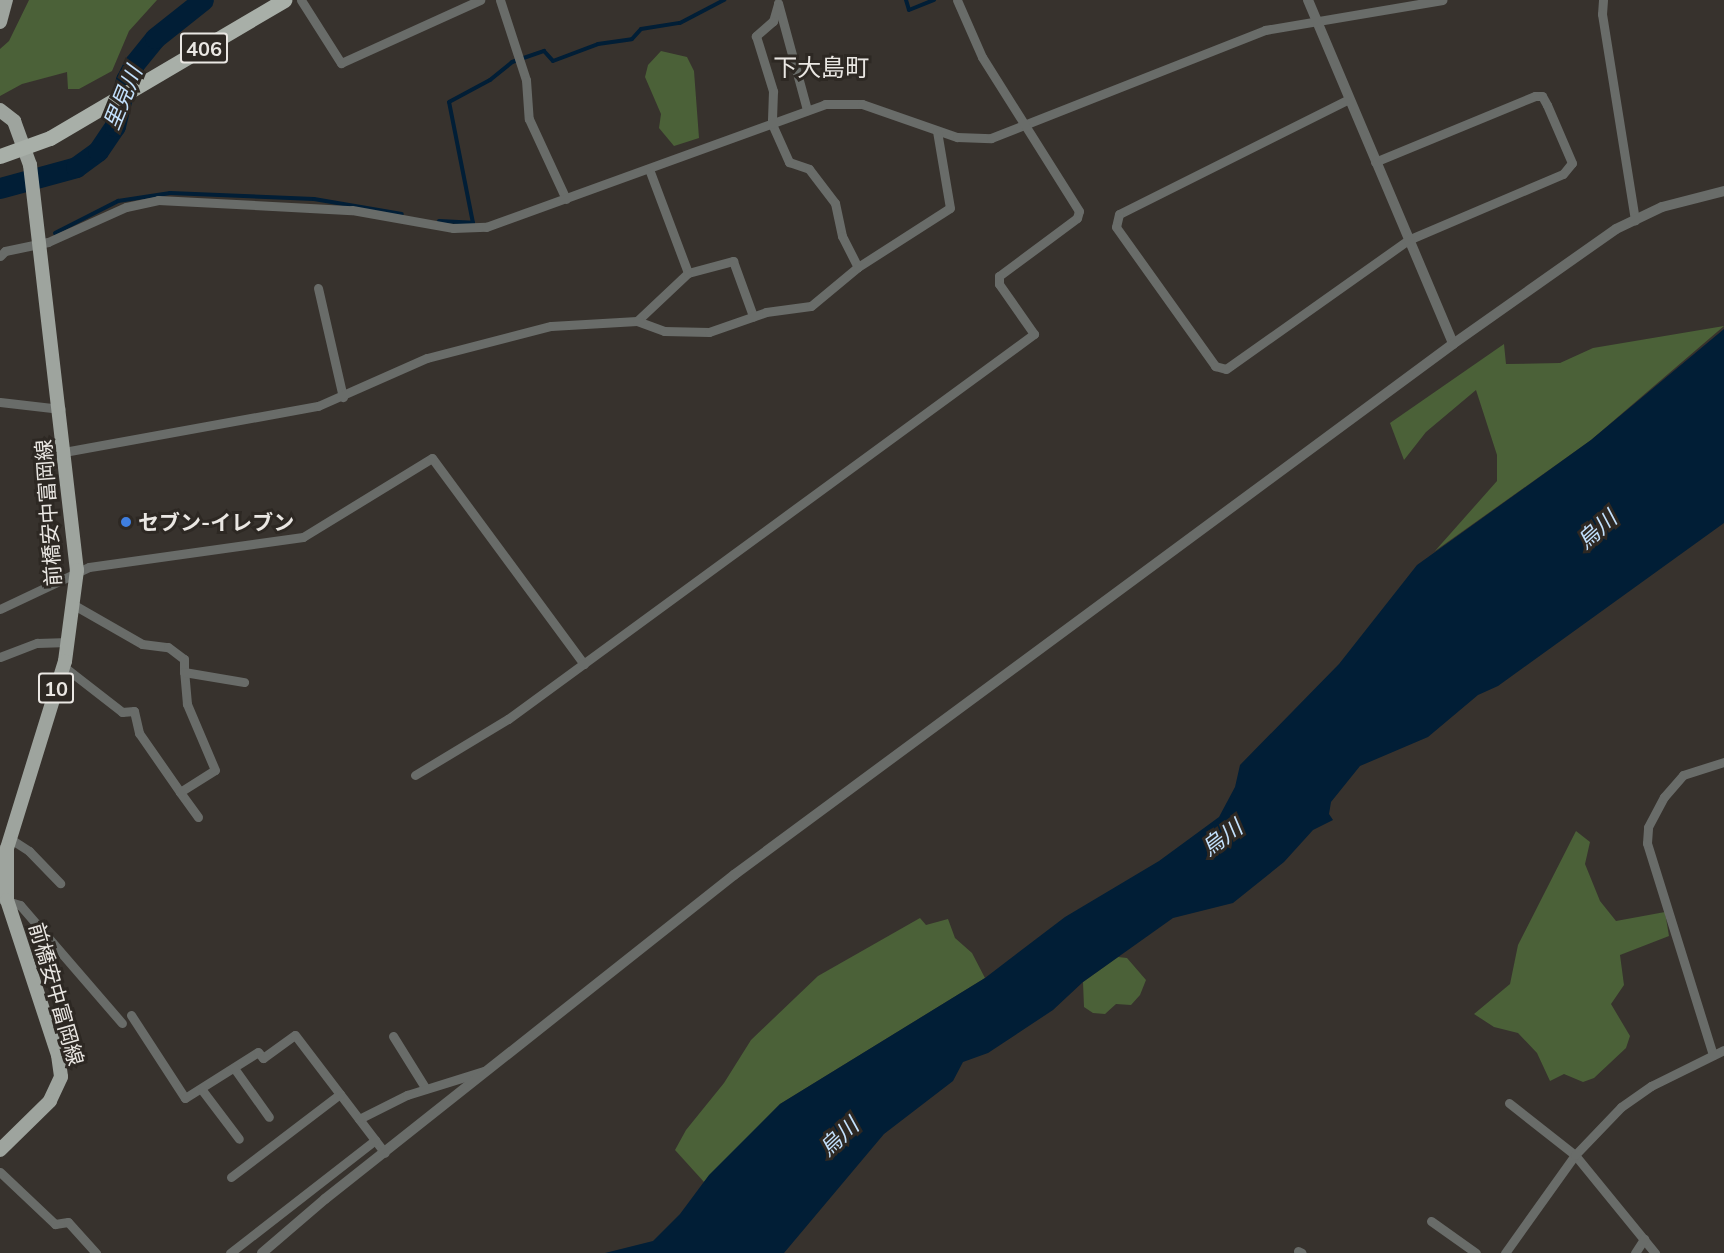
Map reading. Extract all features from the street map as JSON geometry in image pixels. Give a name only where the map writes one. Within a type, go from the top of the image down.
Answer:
[{"type":"highway","name":"406","points":[[0,156],[26,148],[111,103],[284,0]]},
{"type":"main road","points":[[0,22],[6,0]]},
{"type":"main road","name":"10","points":[[0,110],[14,121],[26,148]]},
{"type":"main road","name":"前橋安中富岡線","points":[[0,1150],[50,1101],[61,1077],[58,1055],[3,900],[9,838],[63,666],[75,604],[77,570],[61,409],[31,168],[26,148]]},
{"type":"street","points":[[301,0],[341,63],[480,0]]},
{"type":"street","points":[[500,0],[526,80],[529,119],[566,199]]},
{"type":"street","points":[[415,775],[508,719],[1034,334],[999,284],[999,276],[1077,218],[1079,211],[982,57],[957,0]]},
{"type":"street","points":[[1308,0],[1454,344]]},
{"type":"street","points":[[0,256],[5,251],[39,244],[126,207],[158,200],[352,210],[453,228],[486,227],[825,104],[862,104],[938,131],[991,138],[1265,30],[1317,19],[1442,0]]},
{"type":"street","points":[[1603,0],[1602,14],[1635,220]]},
{"type":"street","points":[[778,2],[807,110]]},
{"type":"street","points":[[778,2],[772,21],[756,36],[773,91],[772,124],[789,162],[809,169],[835,203],[842,236],[858,267]]},
{"type":"street","points":[[1349,99],[1119,214],[1116,226],[1215,366],[1226,369],[1408,240],[1563,174],[1572,163],[1542,96],[1535,96],[1375,162]]},
{"type":"street","points":[[64,452],[251,420],[343,397],[427,358],[491,339],[579,322],[637,321],[664,331],[689,334],[722,329],[753,316],[811,306],[858,267],[950,208],[938,131]]},
{"type":"street","points":[[649,169],[688,273]]},
{"type":"street","points":[[262,1253],[734,875],[1454,344],[1576,256],[1635,220],[1662,207],[1724,191]]},
{"type":"street","points":[[637,321],[688,273],[733,261],[753,316]]},
{"type":"street","points":[[318,288],[343,397]]},
{"type":"street","points":[[0,402],[61,409]]},
{"type":"street","points":[[0,609],[77,570],[303,537],[432,458],[584,664]]},
{"type":"street","points":[[75,604],[142,644],[168,647],[184,659],[183,672],[187,704],[215,770],[180,792]]},
{"type":"street","points":[[0,657],[38,643],[68,642]]},
{"type":"street","points":[[63,666],[122,712],[134,711],[139,734],[198,817]]},
{"type":"street","points":[[183,672],[244,682]]},
{"type":"street","points":[[1713,1055],[1647,843],[1654,813],[1674,784],[1683,775],[1724,762]]},
{"type":"street","points":[[9,838],[29,851],[60,883]]},
{"type":"street","points":[[3,900],[20,905],[122,1023]]},
{"type":"street","points":[[131,1015],[185,1098],[202,1090],[258,1052],[263,1058],[295,1035],[385,1153]]},
{"type":"street","points":[[393,1036],[426,1089]]},
{"type":"street","points":[[1505,1253],[1575,1155],[1638,1094],[1724,1050]]},
{"type":"street","points":[[234,1068],[269,1117]]},
{"type":"street","points":[[359,1119],[426,1089],[492,1068]]},
{"type":"street","points":[[202,1090],[239,1139]]},
{"type":"street","points":[[231,1177],[340,1094]]},
{"type":"street","points":[[1509,1103],[1575,1155],[1655,1253]]},
{"type":"street","points":[[230,1253],[375,1140]]},
{"type":"street","points":[[0,1172],[55,1224],[68,1222],[96,1253]]},
{"type":"street","points":[[1431,1221],[1476,1253]]},
{"type":"street","points":[[1635,1253],[1644,1239]]},
{"type":"green space","points":[[29,0],[157,0],[129,31],[112,71],[79,89],[68,89],[67,72],[22,84],[0,96],[0,49],[9,41]]},
{"type":"green space","points":[[661,51],[687,57],[694,71],[699,138],[674,146],[659,128],[661,114],[645,77],[648,65]]},
{"type":"green space","points":[[1724,326],[1591,440],[1435,551],[1497,481],[1497,455],[1476,390],[1426,432],[1404,460],[1390,423],[1504,344],[1506,364],[1560,363],[1593,348]]},
{"type":"green space","points":[[1576,831],[1590,842],[1585,864],[1600,901],[1616,921],[1665,912],[1669,936],[1620,955],[1624,985],[1611,1004],[1630,1036],[1626,1048],[1594,1078],[1583,1082],[1564,1074],[1550,1081],[1537,1053],[1518,1033],[1494,1027],[1474,1014],[1510,984],[1518,945]]},
{"type":"green space","points":[[920,918],[926,925],[948,919],[955,938],[972,953],[985,978],[780,1104],[704,1182],[675,1150],[686,1130],[724,1083],[751,1040],[818,976]]},
{"type":"green space","points":[[1118,957],[1127,958],[1146,980],[1140,995],[1131,1005],[1116,1004],[1105,1014],[1093,1013],[1084,1007],[1083,982]]},
{"type":"water","name":"烏川","points":[[1724,329],[1724,523],[1498,686],[1478,695],[1428,737],[1360,766],[1331,802],[1329,814],[1333,820],[1313,830],[1284,862],[1233,903],[1173,918],[1083,982],[1053,1010],[988,1053],[963,1062],[953,1081],[884,1134],[784,1253],[605,1253],[653,1241],[680,1214],[709,1175],[780,1104],[985,978],[1065,917],[1159,861],[1219,817],[1235,787],[1240,765],[1339,664],[1417,565],[1591,440]]},
{"type":"waterway","name":"里見川","points":[[0,188],[76,167],[98,151],[115,126],[126,80],[134,64],[155,38],[203,0]]},
{"type":"waterway","points":[[439,221],[473,223],[449,102],[490,80],[512,62],[544,51],[553,61],[598,44],[632,39],[641,29],[680,23],[724,0]]},
{"type":"waterway","points":[[906,0],[909,10],[934,0]]},
{"type":"waterway","points":[[55,233],[118,201],[170,193],[314,199],[402,214]]},
{"type":"place","name":"セブン-イレブン","points":[[126,522]]},
{"type":"district","name":"下大島町","points":[[821,68]]}]
